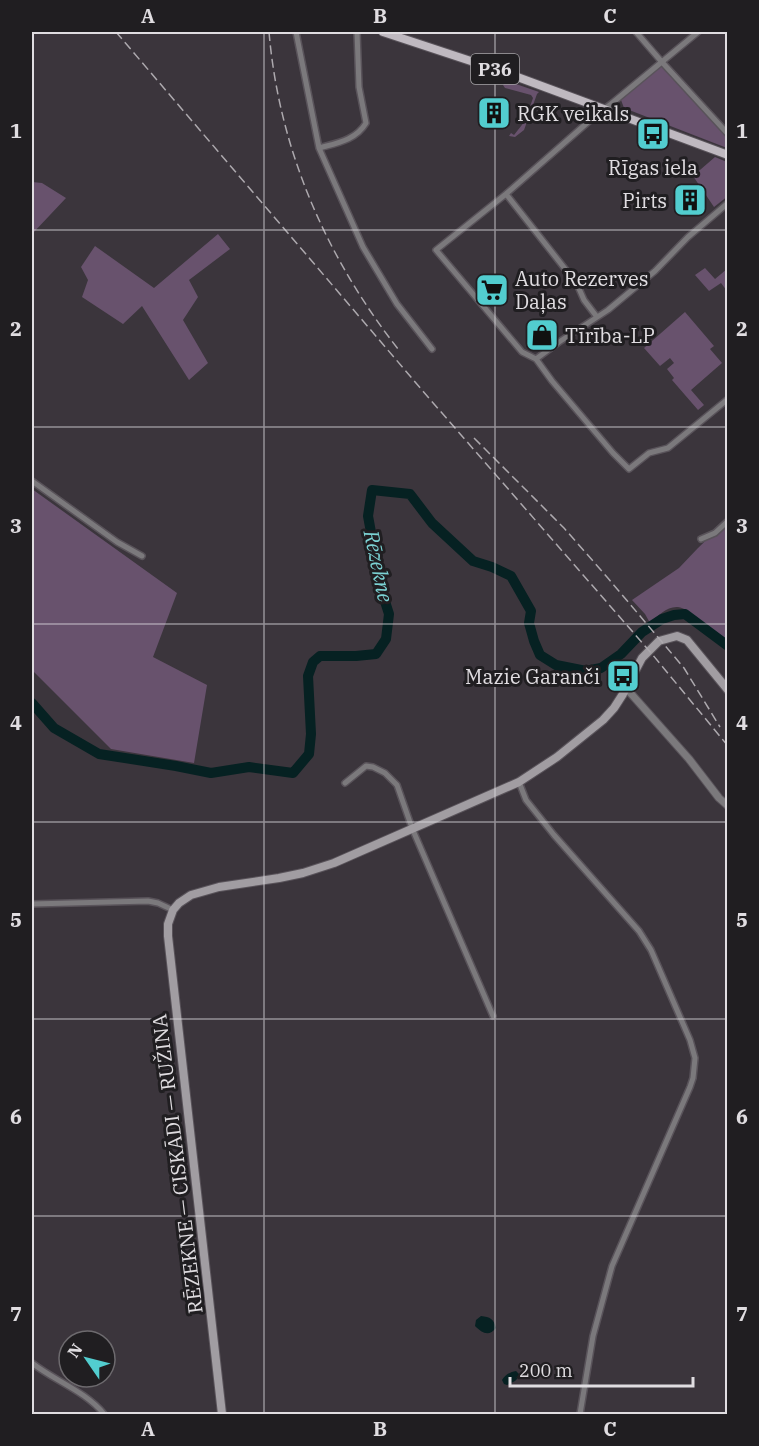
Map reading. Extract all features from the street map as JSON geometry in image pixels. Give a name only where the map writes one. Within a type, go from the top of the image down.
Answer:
[{"type":"main road","name":"P36","points":[[383,32],[497,69],[728,155]]},
{"type":"main road","points":[[173,910],[184,899],[197,892],[303,873],[348,857],[519,782],[557,757],[603,720],[614,708],[642,658],[659,641],[677,636],[691,644],[728,690]]},
{"type":"main road","name":"RĒZEKNE — CISKĀDI — RUŽINA","points":[[173,910],[168,924],[168,936],[222,1414]]},
{"type":"street","points":[[296,32],[319,148],[363,247],[397,304],[432,349]]},
{"type":"street","points":[[319,148],[345,140],[361,131],[366,123],[358,87],[357,32]]},
{"type":"street","points":[[636,32],[728,134]]},
{"type":"street","points":[[698,32],[436,250],[522,352],[536,359],[552,381],[629,469],[649,453],[668,448],[728,399]]},
{"type":"street","points":[[506,194],[577,284],[584,300],[597,317]]},
{"type":"street","points":[[536,359],[608,310],[655,271],[688,237],[728,203]]},
{"type":"street","points":[[32,480],[117,542],[142,556]]},
{"type":"street","points":[[701,540],[715,533],[728,521]]},
{"type":"street","points":[[628,684],[719,798],[728,806]]},
{"type":"street","points":[[345,783],[366,766],[385,773],[397,784],[412,828],[493,1016]]},
{"type":"street","points":[[519,782],[526,800],[554,835],[639,931],[651,950],[690,1040],[695,1058],[690,1087],[612,1266],[596,1326],[580,1414]]},
{"type":"street","points":[[32,904],[148,901],[173,910]]},
{"type":"street","points":[[32,1363],[88,1399],[104,1414]]},
{"type":"shaded area","points":[[661,66],[727,137],[727,148],[624,108],[621,100]]},
{"type":"shaded area","points":[[507,81],[539,92],[524,130],[515,137],[509,136],[511,133],[514,135],[525,121],[533,98],[531,95],[505,88],[503,85]]},
{"type":"shaded area","points":[[715,157],[727,162],[728,196],[714,207],[693,176]]},
{"type":"shaded area","points":[[32,182],[42,183],[66,198],[33,233],[32,233]]},
{"type":"shaded area","points":[[218,234],[230,249],[189,280],[198,297],[183,320],[208,363],[189,380],[142,306],[123,324],[82,297],[88,280],[81,267],[95,246],[154,288]]},
{"type":"shaded area","points":[[705,268],[715,279],[727,269],[727,291],[721,283],[709,291],[695,275]]},
{"type":"shaded area","points":[[685,312],[714,346],[710,349],[722,363],[691,390],[704,405],[698,410],[672,380],[674,378],[667,369],[674,363],[670,358],[660,366],[644,348]]},
{"type":"shaded area","points":[[32,489],[177,593],[153,657],[207,685],[194,763],[111,749],[32,670]]},
{"type":"shaded area","points":[[727,520],[727,643],[696,617],[678,607],[666,610],[650,623],[632,600],[679,568]]},
{"type":"shaded area","points":[[481,1316],[493,1321],[496,1328],[493,1331],[486,1333],[475,1326],[476,1320]]},
{"type":"shaded area","points":[[516,1371],[519,1377],[507,1385],[504,1384],[502,1380]]},
{"type":"waterway","name":"Rēzekne","points":[[32,703],[54,728],[99,754],[211,773],[249,767],[293,773],[309,754],[311,734],[308,676],[313,662],[320,656],[376,654],[386,639],[389,614],[382,592],[368,516],[372,490],[410,494],[432,523],[473,561],[511,576],[531,611],[529,623],[540,655],[556,665],[586,671],[601,668],[621,654],[642,632],[662,619],[674,615],[685,614],[728,646]]},
{"type":"railway","points":[[116,32],[428,397],[652,654],[728,746]]},
{"type":"railway","points":[[269,32],[274,75],[283,118],[310,200],[349,277],[372,314],[398,349]]},
{"type":"railway","points":[[474,438],[564,528],[607,577],[684,668],[720,727]]},
{"type":"place","name":"RGK veikals","points":[[494,113]]},
{"type":"place","name":"Rīgas iela","points":[[653,134]]},
{"type":"place","name":"Pirts","points":[[690,200]]},
{"type":"place","name":"Auto Rezerves Daļas","points":[[492,290]]},
{"type":"place","name":"Tīrība-LP","points":[[542,335]]},
{"type":"place","name":"Mazie Garanči","points":[[623,676]]}]
